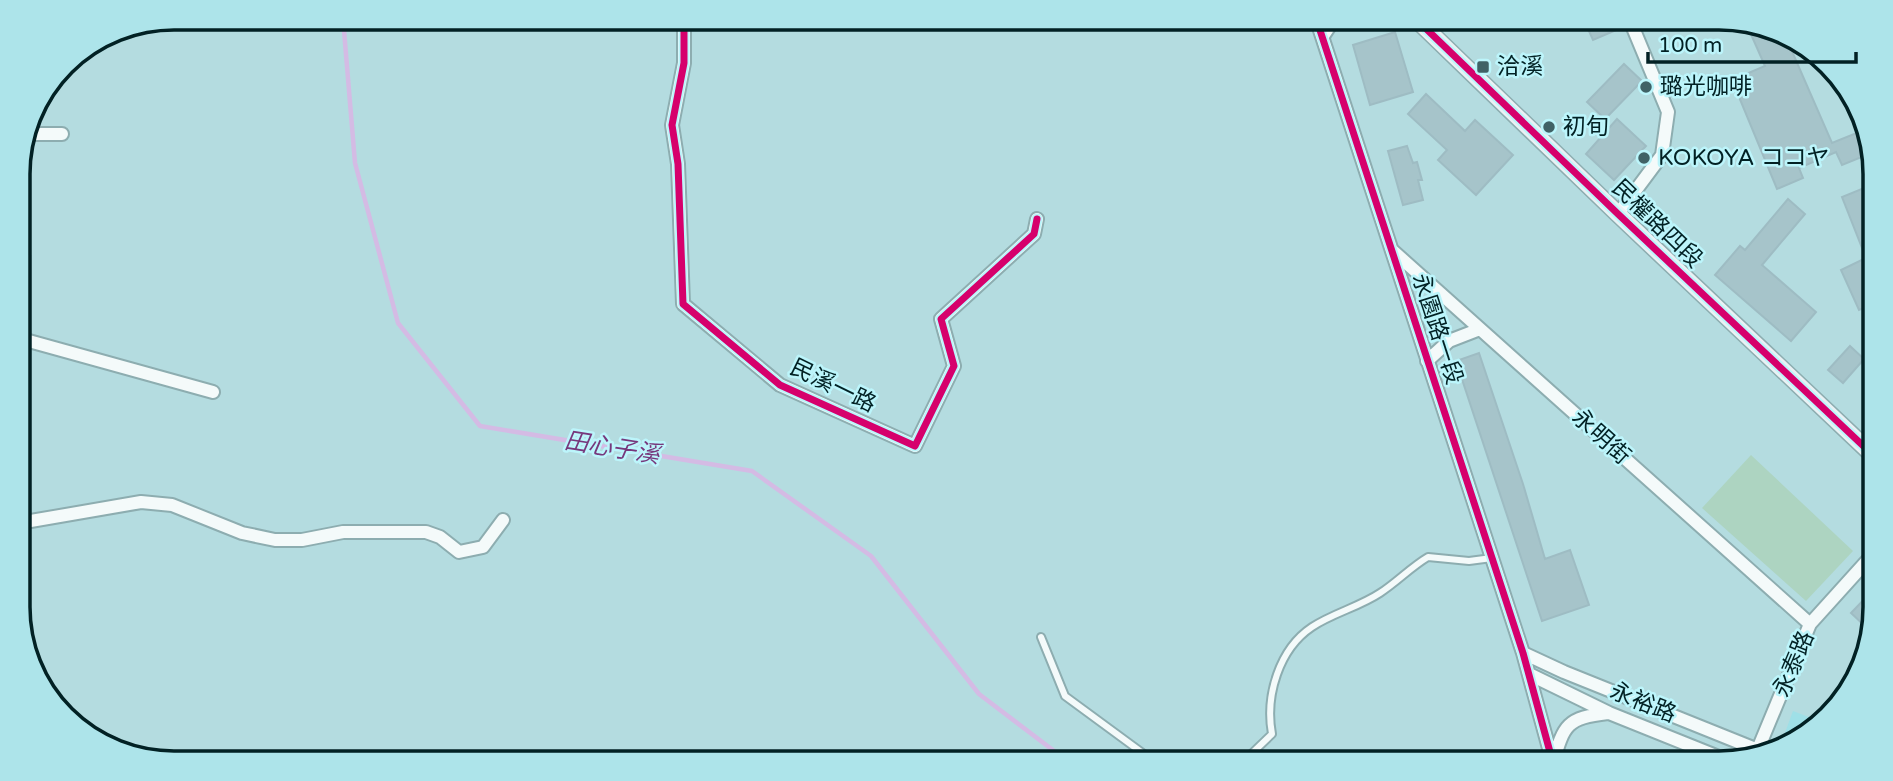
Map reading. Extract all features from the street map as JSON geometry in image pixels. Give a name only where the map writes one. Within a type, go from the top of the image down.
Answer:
[{"type":"street","name":"民溪一路","points":[[684,30],[684,62],[672,125],[678,164],[683,304],[780,385],[915,446],[954,366],[941,319],[1034,234],[1037,219]]},
{"type":"street","name":"永園路一段","points":[[1321,30],[1523,653],[1550,751]]},
{"type":"street","points":[[1323,36],[1327,30]]},
{"type":"street","name":"民權路四段","points":[[1427,30],[1863,446]]},
{"type":"street","points":[[1618,214],[1662,155],[1668,112],[1634,30]]},
{"type":"street","points":[[36,134],[62,134]]},
{"type":"street","name":"永明街","points":[[1391,250],[1810,624]]},
{"type":"street","points":[[1427,362],[1449,341],[1480,329]]},
{"type":"street","points":[[30,341],[213,392]]},
{"type":"street","points":[[30,521],[141,502],[172,505],[243,533],[275,540],[302,540],[343,533],[426,532],[440,537],[459,552],[483,547],[503,520]]},
{"type":"street","name":"永泰路","points":[[1762,745],[1810,624],[1863,565]]},
{"type":"street","name":"永裕路","points":[[1523,653],[1748,748]]},
{"type":"street","name":"永裕路","points":[[1529,674],[1609,713],[1704,751]]},
{"type":"street","points":[[1556,751],[1560,737],[1568,725],[1584,716],[1609,713]]},
{"type":"lane","points":[[1254,751],[1272,734],[1269,720],[1273,692],[1284,657],[1301,635],[1323,621],[1381,593],[1428,557],[1469,561],[1492,558]]},
{"type":"lane","points":[[1041,637],[1065,696],[1140,751]]},
{"type":"shaded area","points":[[1793,711],[1811,718],[1791,732],[1784,735]]},
{"type":"green space","points":[[1751,455],[1853,551],[1806,601],[1702,508]]},
{"type":"building","points":[[1588,30],[1616,30],[1593,40]]},
{"type":"building","points":[[1395,32],[1413,92],[1370,105],[1353,45]]},
{"type":"building","points":[[1751,34],[1765,37],[1791,50],[1832,143],[1857,133],[1862,157],[1842,165],[1836,152],[1799,168],[1803,178],[1777,189],[1732,80],[1765,66]]},
{"type":"building","points":[[1624,64],[1642,81],[1605,119],[1587,102]]},
{"type":"building","points":[[1426,94],[1465,131],[1475,120],[1513,155],[1476,195],[1438,160],[1447,150],[1408,114]]},
{"type":"building","points":[[1617,119],[1646,146],[1614,180],[1586,154]]},
{"type":"building","points":[[1407,146],[1413,163],[1417,162],[1422,180],[1418,180],[1423,200],[1403,205],[1388,151]]},
{"type":"building","points":[[1863,188],[1863,250],[1842,197]]},
{"type":"building","points":[[1788,199],[1805,214],[1762,265],[1816,312],[1791,341],[1715,275],[1740,246],[1745,250]]},
{"type":"building","points":[[1863,259],[1863,308],[1859,310],[1841,270]]},
{"type":"building","points":[[1850,346],[1863,358],[1843,383],[1828,370]]},
{"type":"building","points":[[1479,353],[1545,559],[1570,550],[1589,605],[1542,621],[1456,361]]},
{"type":"building","points":[[1863,600],[1862,623],[1851,613]]},
{"type":"waterway","name":"田心子溪","points":[[344,30],[355,163],[398,323],[480,426],[752,471],[871,556],[979,694],[1054,751]]},
{"type":"cycle path","points":[[684,30],[684,63],[672,125],[678,164],[683,304],[780,385],[915,446],[954,366],[941,319],[1034,234],[1037,219]]},
{"type":"cycle path","points":[[1320,30],[1523,653],[1550,751]]},
{"type":"cycle path","points":[[1427,30],[1863,446]]},
{"type":"place","name":"洽溪","points":[[1483,67]]},
{"type":"place","name":"璐光咖啡","points":[[1646,87]]},
{"type":"place","name":"初旬","points":[[1549,127]]},
{"type":"place","name":"KOKOYA ココヤ","points":[[1644,158]]}]
